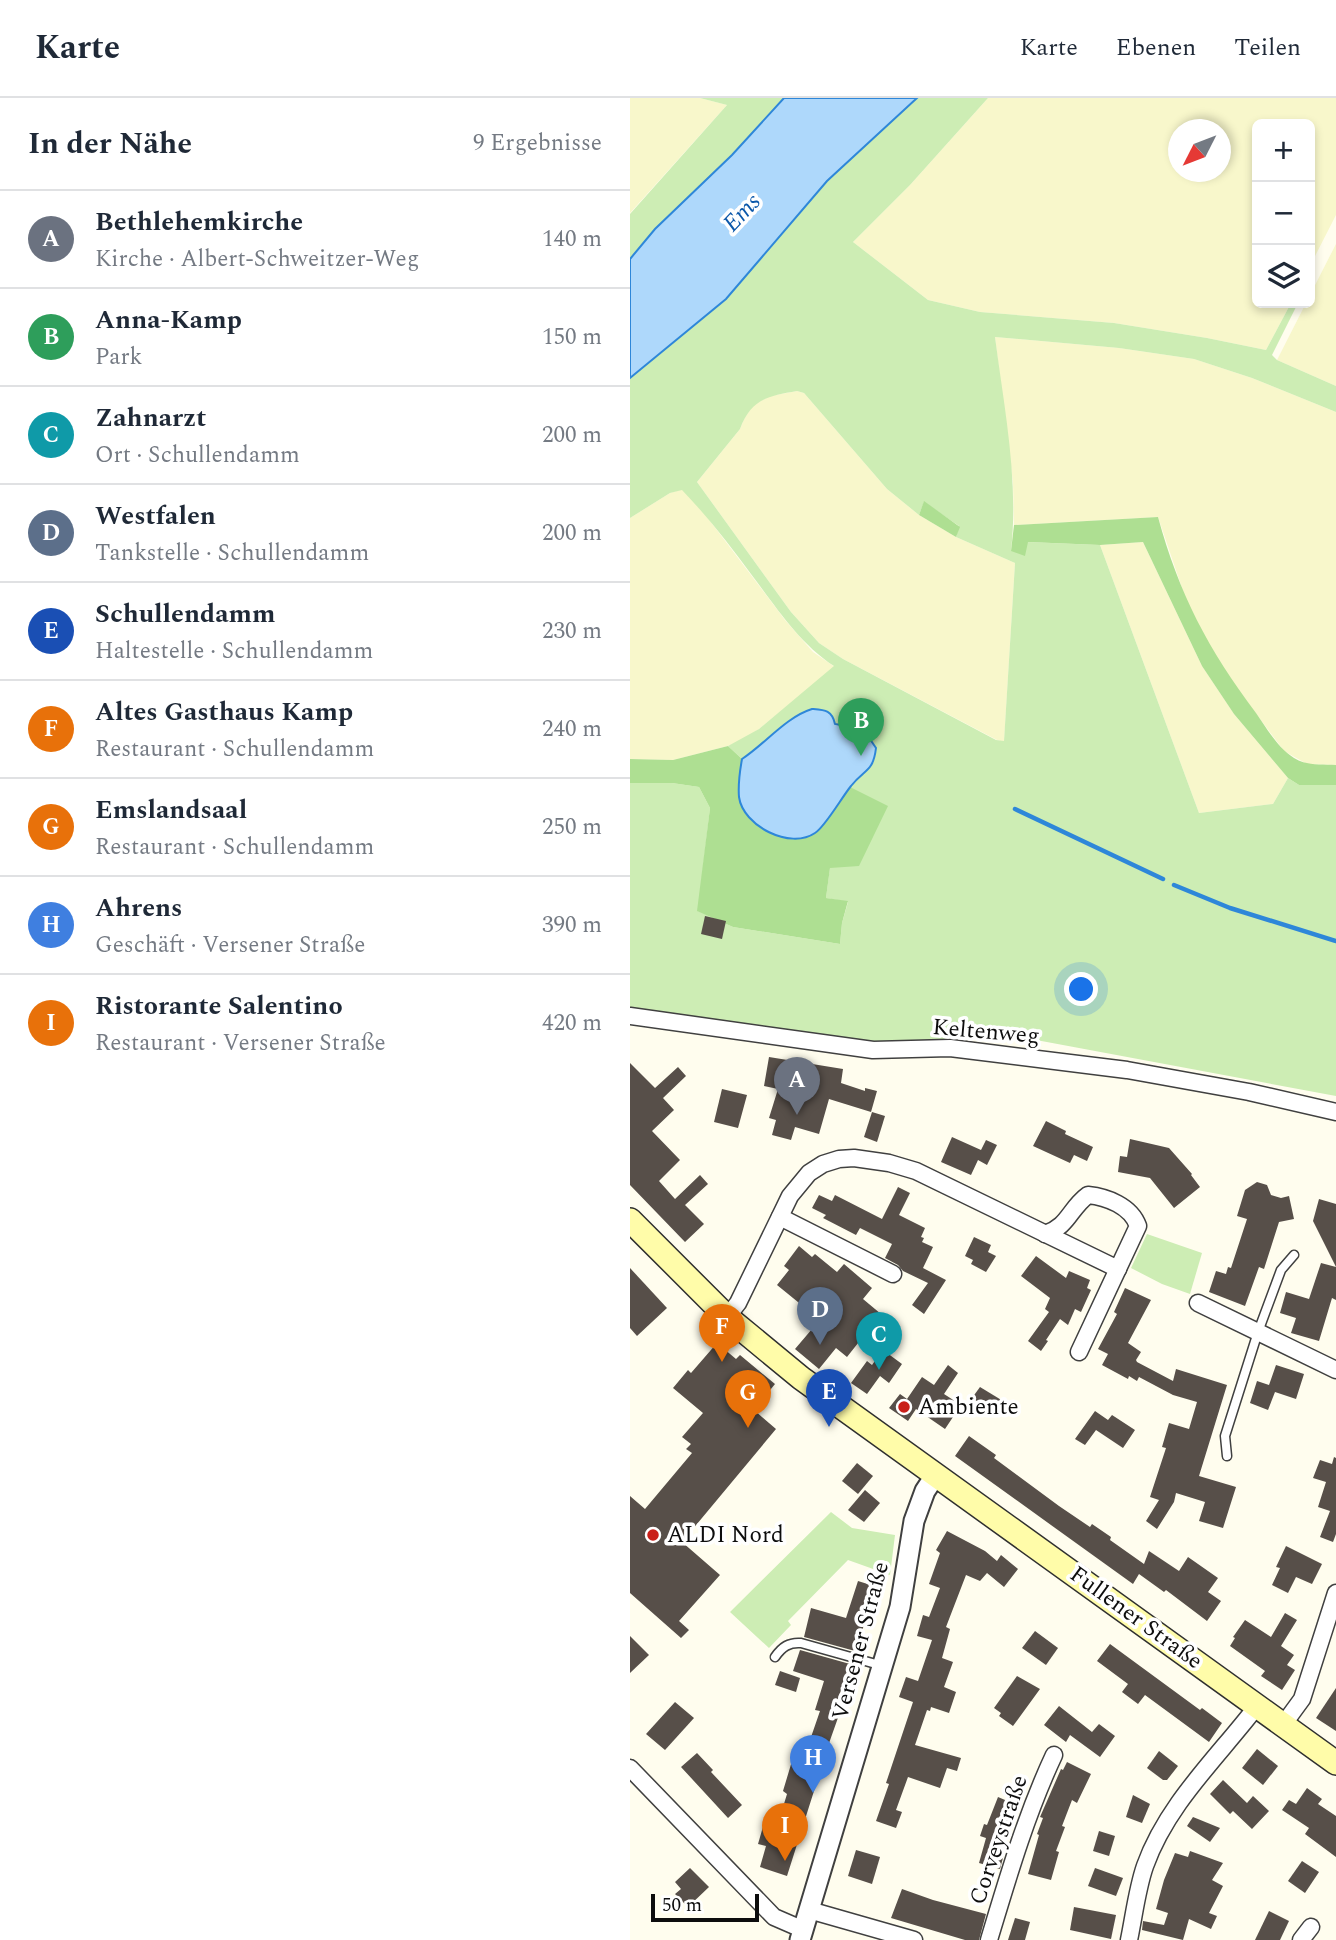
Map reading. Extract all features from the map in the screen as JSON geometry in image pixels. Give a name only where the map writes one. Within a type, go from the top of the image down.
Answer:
[{"type":"main road","name":"Fullener Straße","points":[[630,1220],[727,1317],[801,1378],[1336,1763]]},
{"type":"street","name":"Keltenweg","points":[[630,1016],[873,1050],[950,1048],[1127,1070],[1249,1092],[1336,1112]]},
{"type":"street","points":[[727,1317],[738,1303],[790,1196],[809,1173],[823,1164],[839,1159],[854,1158],[889,1163],[916,1171],[1118,1269]]},
{"type":"street","points":[[1045,1234],[1058,1230],[1080,1201],[1088,1195],[1098,1196],[1129,1210],[1138,1226],[1079,1352]]},
{"type":"street","points":[[780,1217],[893,1274]]},
{"type":"street","points":[[1198,1303],[1336,1370]]},
{"type":"street","name":"Versener Straße","points":[[802,1935],[900,1607],[914,1521],[925,1491],[935,1476]]},
{"type":"street","points":[[1283,1725],[1302,1699],[1336,1594]]},
{"type":"street","points":[[1129,1940],[1145,1867],[1166,1822],[1179,1802],[1257,1706]]},
{"type":"street","name":"Corveystraße","points":[[989,1940],[1022,1832],[1054,1755]]},
{"type":"street","points":[[630,1768],[774,1917],[802,1935]]},
{"type":"street","points":[[810,1910],[914,1940]]},
{"type":"lane","points":[[1227,1456],[1225,1436],[1258,1332],[1281,1270],[1294,1255]]},
{"type":"lane","points":[[775,1657],[781,1648],[801,1643],[883,1666]]},
{"type":"green space","points":[[630,98],[700,98],[727,105],[630,213]]},
{"type":"green space","points":[[700,98],[784,98],[732,155],[655,229],[630,259],[630,214],[727,105]]},
{"type":"green space","points":[[917,98],[988,98],[910,185],[853,242],[928,300],[980,312],[1114,323],[1266,350],[1288,308],[1296,308],[1272,355],[1277,360],[1336,386],[1336,412],[1252,378],[1194,359],[1119,348],[995,337],[1012,471],[1011,551],[1027,542],[1100,545],[1199,813],[1273,804],[1288,778],[1299,785],[1336,785],[1336,1096],[961,1026],[941,1042],[872,1044],[630,1008],[630,783],[672,783],[699,787],[710,808],[698,911],[733,927],[840,944],[848,902],[826,898],[830,867],[759,763],[742,759],[728,746],[759,729],[834,666],[821,657],[789,624],[727,542],[682,490],[670,493],[630,518],[630,378],[726,299],[827,181]],"holes":[[[797,391],[804,393],[887,489],[919,515],[924,502],[959,526],[956,537],[1015,563],[1004,741],[996,740],[843,659],[819,643],[791,612],[697,482],[740,429],[755,405],[769,397]]]},
{"type":"green space","points":[[988,98],[1336,98],[1336,215],[1315,256],[1315,119],[1252,119],[1252,308],[1288,308],[1266,350],[1114,323],[980,312],[928,300],[853,242],[910,185]]},
{"type":"green space","points":[[1336,244],[1336,386],[1277,360],[1303,308],[1315,308],[1315,285]]},
{"type":"green space","points":[[995,337],[1119,348],[1194,359],[1252,378],[1336,412],[1336,765],[1307,764],[1284,751],[1230,679],[1206,641],[1186,600],[1158,517],[1014,525],[1013,483]]},
{"type":"green space","points":[[797,391],[804,393],[887,489],[919,515],[956,537],[1015,563],[1004,742],[843,659],[819,643],[791,612],[697,482],[740,429],[753,405],[770,396]]},
{"type":"green space","points":[[682,489],[704,513],[785,620],[813,652],[835,667],[744,739],[728,746],[673,760],[630,759],[630,518],[670,493]]},
{"type":"green space","points":[[924,501],[960,527],[956,537],[919,515]]},
{"type":"green space","points":[[1158,517],[1175,571],[1197,620],[1223,666],[1283,749],[1304,762],[1336,765],[1336,785],[1299,785],[1288,778],[1234,714],[1202,666],[1143,542],[1100,545],[1028,542],[1025,556],[1011,551],[1014,525]]},
{"type":"green space","points":[[1143,542],[1202,666],[1234,714],[1288,778],[1273,804],[1199,813],[1100,545]]},
{"type":"green space","points":[[728,746],[742,759],[739,798],[837,803],[850,787],[888,806],[859,866],[830,868],[826,898],[848,901],[840,944],[733,927],[697,911],[710,808],[699,787],[672,783],[630,783],[630,759],[673,760]]},
{"type":"green space","points":[[1147,1234],[1202,1253],[1190,1294],[1162,1284],[1131,1268]]},
{"type":"green space","points":[[831,1512],[852,1528],[895,1535],[890,1575],[848,1560],[788,1621],[791,1625],[769,1648],[730,1612]]},
{"type":"water","name":"Ems","points":[[784,98],[917,98],[827,181],[726,299],[630,378],[630,259],[655,229],[732,155]]},
{"type":"water","points":[[812,709],[827,712],[835,724],[863,729],[876,748],[875,756],[870,767],[851,786],[819,830],[805,838],[781,837],[758,826],[742,808],[739,778],[742,759],[784,724]]},
{"type":"building","points":[[705,916],[726,921],[722,939],[701,934]]},
{"type":"building","points":[[769,1057],[843,1069],[841,1083],[865,1091],[865,1088],[877,1091],[871,1112],[829,1099],[819,1134],[795,1127],[791,1140],[772,1135],[776,1120],[769,1118],[778,1089],[764,1086]]},
{"type":"building","points":[[630,1063],[655,1088],[678,1067],[686,1076],[663,1098],[674,1110],[652,1131],[680,1160],[659,1181],[675,1199],[700,1175],[708,1184],[685,1205],[704,1224],[685,1242],[630,1185]]},
{"type":"building","points":[[722,1089],[747,1095],[738,1128],[714,1122]]},
{"type":"building","points":[[872,1112],[885,1116],[877,1142],[864,1137]]},
{"type":"building","points":[[1046,1121],[1066,1131],[1065,1134],[1093,1147],[1087,1161],[1074,1155],[1070,1163],[1033,1146]]},
{"type":"building","points":[[952,1137],[981,1150],[986,1140],[997,1145],[987,1165],[978,1160],[971,1175],[941,1162]]},
{"type":"building","points":[[1130,1139],[1169,1148],[1200,1187],[1174,1208],[1150,1178],[1118,1172],[1120,1156],[1127,1157]]},
{"type":"building","points":[[1257,1182],[1267,1185],[1271,1195],[1281,1198],[1289,1196],[1294,1219],[1279,1222],[1264,1269],[1259,1267],[1245,1306],[1209,1292],[1216,1271],[1226,1274],[1228,1267],[1231,1268],[1247,1219],[1237,1216],[1245,1190]]},
{"type":"building","points":[[898,1187],[910,1193],[899,1215],[925,1228],[922,1242],[933,1247],[923,1268],[946,1280],[924,1314],[912,1305],[928,1283],[903,1271],[885,1258],[892,1244],[860,1228],[856,1235],[823,1218],[826,1215],[812,1208],[819,1195],[832,1201],[835,1195],[882,1219]]},
{"type":"building","points":[[1319,1199],[1336,1204],[1336,1267],[1313,1221]]},
{"type":"building","points":[[974,1237],[991,1245],[988,1252],[996,1256],[986,1272],[971,1264],[973,1260],[965,1256]]},
{"type":"building","points":[[799,1246],[812,1257],[815,1254],[837,1272],[844,1264],[872,1288],[863,1299],[881,1314],[847,1357],[836,1348],[819,1369],[795,1349],[812,1329],[802,1320],[809,1311],[777,1285],[789,1270],[784,1266]]},
{"type":"building","points":[[1036,1256],[1066,1278],[1069,1271],[1090,1280],[1087,1288],[1091,1290],[1081,1312],[1075,1309],[1068,1325],[1060,1319],[1041,1351],[1028,1341],[1049,1312],[1045,1309],[1050,1298],[1021,1276]]},
{"type":"building","points":[[1321,1263],[1336,1267],[1336,1300],[1332,1298],[1319,1341],[1291,1333],[1296,1318],[1280,1313],[1286,1292],[1309,1299]]},
{"type":"building","points":[[630,1268],[667,1308],[637,1336],[630,1328]]},
{"type":"building","points":[[1125,1288],[1151,1300],[1128,1343],[1141,1352],[1137,1362],[1173,1381],[1176,1369],[1227,1385],[1199,1476],[1236,1487],[1223,1528],[1199,1521],[1205,1502],[1176,1493],[1174,1502],[1157,1529],[1146,1521],[1159,1500],[1150,1497],[1166,1448],[1162,1447],[1169,1423],[1189,1429],[1197,1402],[1173,1395],[1139,1377],[1137,1381],[1129,1376],[1128,1379],[1102,1365],[1108,1354],[1098,1349],[1117,1314],[1114,1312]]},
{"type":"building","points":[[717,1343],[736,1359],[740,1355],[775,1384],[754,1410],[776,1429],[682,1542],[720,1575],[679,1621],[689,1630],[681,1638],[630,1593],[630,1496],[645,1509],[692,1453],[686,1449],[691,1444],[682,1437],[703,1413],[673,1388],[688,1370],[691,1373]]},
{"type":"building","points":[[883,1350],[902,1364],[889,1383],[880,1376],[867,1394],[851,1383],[867,1361],[872,1365]]},
{"type":"building","points":[[948,1365],[958,1373],[944,1394],[961,1405],[945,1429],[916,1409],[908,1421],[889,1408],[900,1394],[907,1399],[922,1377],[934,1385]]},
{"type":"building","points":[[1276,1365],[1304,1374],[1296,1399],[1275,1392],[1268,1410],[1250,1403],[1257,1381],[1269,1385]]},
{"type":"building","points":[[980,1387],[1003,1401],[995,1413],[972,1398]]},
{"type":"building","points":[[1095,1411],[1108,1420],[1112,1415],[1135,1430],[1123,1448],[1096,1430],[1085,1445],[1075,1439]]},
{"type":"building","points":[[969,1436],[1059,1506],[1090,1527],[1092,1524],[1144,1564],[1149,1551],[1179,1571],[1188,1557],[1218,1578],[1208,1592],[1221,1601],[1207,1621],[1166,1590],[1164,1592],[1139,1574],[1133,1584],[955,1456]]},
{"type":"building","points":[[1334,1457],[1336,1534],[1333,1542],[1320,1537],[1330,1511],[1318,1507],[1326,1482],[1313,1478],[1320,1460],[1332,1464]]},
{"type":"building","points":[[857,1463],[873,1476],[858,1494],[842,1481]]},
{"type":"building","points":[[865,1490],[880,1503],[864,1522],[848,1510]]},
{"type":"building","points":[[947,1531],[985,1551],[997,1561],[1001,1555],[1018,1569],[1004,1587],[987,1573],[980,1581],[966,1575],[946,1627],[950,1629],[942,1658],[953,1662],[944,1687],[956,1692],[949,1713],[931,1707],[930,1711],[927,1710],[915,1745],[961,1758],[957,1771],[947,1768],[940,1788],[908,1777],[896,1810],[902,1812],[896,1828],[876,1821],[913,1702],[899,1697],[906,1677],[918,1681],[932,1640],[917,1636],[923,1615],[929,1617],[940,1588],[929,1584],[940,1553],[936,1550]]},
{"type":"building","points":[[1286,1546],[1322,1564],[1312,1584],[1296,1577],[1288,1593],[1272,1585],[1280,1568],[1276,1567]]},
{"type":"building","points":[[858,1581],[877,1587],[855,1651],[804,1637],[811,1608],[846,1618]]},
{"type":"building","points":[[1285,1613],[1297,1620],[1281,1646],[1294,1655],[1287,1665],[1295,1670],[1282,1690],[1261,1676],[1265,1671],[1230,1646],[1245,1620],[1271,1637]]},
{"type":"building","points":[[1035,1631],[1058,1648],[1046,1665],[1022,1648]]},
{"type":"building","points":[[630,1636],[649,1655],[630,1673]]},
{"type":"building","points":[[1110,1644],[1222,1723],[1209,1742],[1145,1695],[1138,1704],[1122,1692],[1128,1684],[1097,1661]]},
{"type":"building","points":[[800,1650],[850,1664],[839,1696],[845,1698],[828,1746],[810,1740],[820,1711],[815,1710],[824,1681],[793,1671]]},
{"type":"building","points":[[780,1671],[800,1678],[796,1692],[775,1685]]},
{"type":"building","points":[[1017,1676],[1040,1689],[1013,1726],[999,1716],[1001,1713],[994,1708]]},
{"type":"building","points":[[1336,1688],[1336,1731],[1316,1718]]},
{"type":"building","points":[[675,1702],[694,1718],[665,1750],[646,1734]]},
{"type":"building","points":[[1059,1706],[1092,1732],[1099,1724],[1115,1736],[1100,1757],[1070,1735],[1066,1742],[1044,1725]]},
{"type":"building","points":[[1257,1749],[1278,1766],[1263,1785],[1242,1768]]},
{"type":"building","points":[[1159,1751],[1178,1766],[1167,1780],[1147,1768]]},
{"type":"building","points":[[697,1753],[742,1805],[728,1818],[681,1767]]},
{"type":"building","points":[[792,1761],[821,1769],[787,1876],[760,1867],[766,1846],[758,1844],[767,1813],[780,1817],[787,1794],[783,1791]]},
{"type":"building","points":[[1067,1762],[1091,1774],[1077,1803],[1072,1800],[1062,1826],[1065,1827],[1056,1851],[1059,1852],[1051,1880],[1028,1874],[1043,1818],[1040,1817],[1061,1769],[1063,1770]]},
{"type":"building","points":[[1223,1780],[1247,1803],[1253,1796],[1269,1811],[1252,1829],[1233,1811],[1230,1814],[1210,1794]]},
{"type":"building","points":[[1307,1788],[1322,1799],[1318,1804],[1336,1816],[1336,1857],[1305,1834],[1309,1828],[1282,1810],[1289,1800],[1296,1804]]},
{"type":"building","points":[[1133,1795],[1150,1804],[1142,1823],[1126,1817]]},
{"type":"building","points":[[998,1797],[1019,1806],[1004,1842],[1007,1843],[1000,1869],[979,1863],[986,1838],[980,1836]]},
{"type":"building","points":[[1193,1817],[1220,1828],[1210,1842],[1187,1826]]},
{"type":"building","points":[[1099,1831],[1115,1836],[1109,1856],[1093,1851]]},
{"type":"building","points":[[856,1850],[880,1857],[872,1884],[848,1876]]},
{"type":"building","points":[[1190,1851],[1223,1863],[1212,1880],[1223,1886],[1209,1913],[1217,1916],[1211,1929],[1189,1919],[1183,1940],[1142,1930],[1143,1921],[1164,1925],[1168,1913],[1156,1909],[1164,1880],[1175,1853],[1188,1857]]},
{"type":"building","points":[[1302,1861],[1319,1872],[1305,1893],[1288,1881]]},
{"type":"building","points":[[690,1868],[709,1887],[688,1907],[675,1894],[681,1889],[675,1882]]},
{"type":"building","points":[[1095,1868],[1123,1878],[1116,1896],[1088,1886]]},
{"type":"building","points":[[902,1889],[986,1914],[979,1940],[965,1940],[891,1918]]},
{"type":"building","points":[[1074,1907],[1116,1915],[1111,1939],[1070,1930]]},
{"type":"building","points":[[1269,1911],[1289,1921],[1280,1940],[1255,1940]]},
{"type":"building","points":[[1015,1918],[1030,1922],[1025,1940],[1008,1940]]},
{"type":"waterway","points":[[1015,809],[1163,879]]},
{"type":"waterway","points":[[1174,885],[1230,908],[1336,941]]},
{"type":"place","name":"Anna-Kamp","points":[[861,756]]},
{"type":"place","name":"Bethlehemkirche","points":[[797,1115]]},
{"type":"place","name":"Westfalen","points":[[820,1345]]},
{"type":"place","name":"Altes Gasthaus Kamp","points":[[722,1362]]},
{"type":"place","name":"Zahnarzt","points":[[879,1370]]},
{"type":"place","name":"Ambiente","points":[[904,1407]]},
{"type":"place","name":"Schullendamm","points":[[829,1427]]},
{"type":"place","name":"Emslandsaal","points":[[748,1428]]},
{"type":"place","name":"ALDI Nord","points":[[653,1535]]},
{"type":"place","name":"Ahrens","points":[[813,1793]]},
{"type":"place","name":"Ristorante Salentino","points":[[785,1861]]}]
